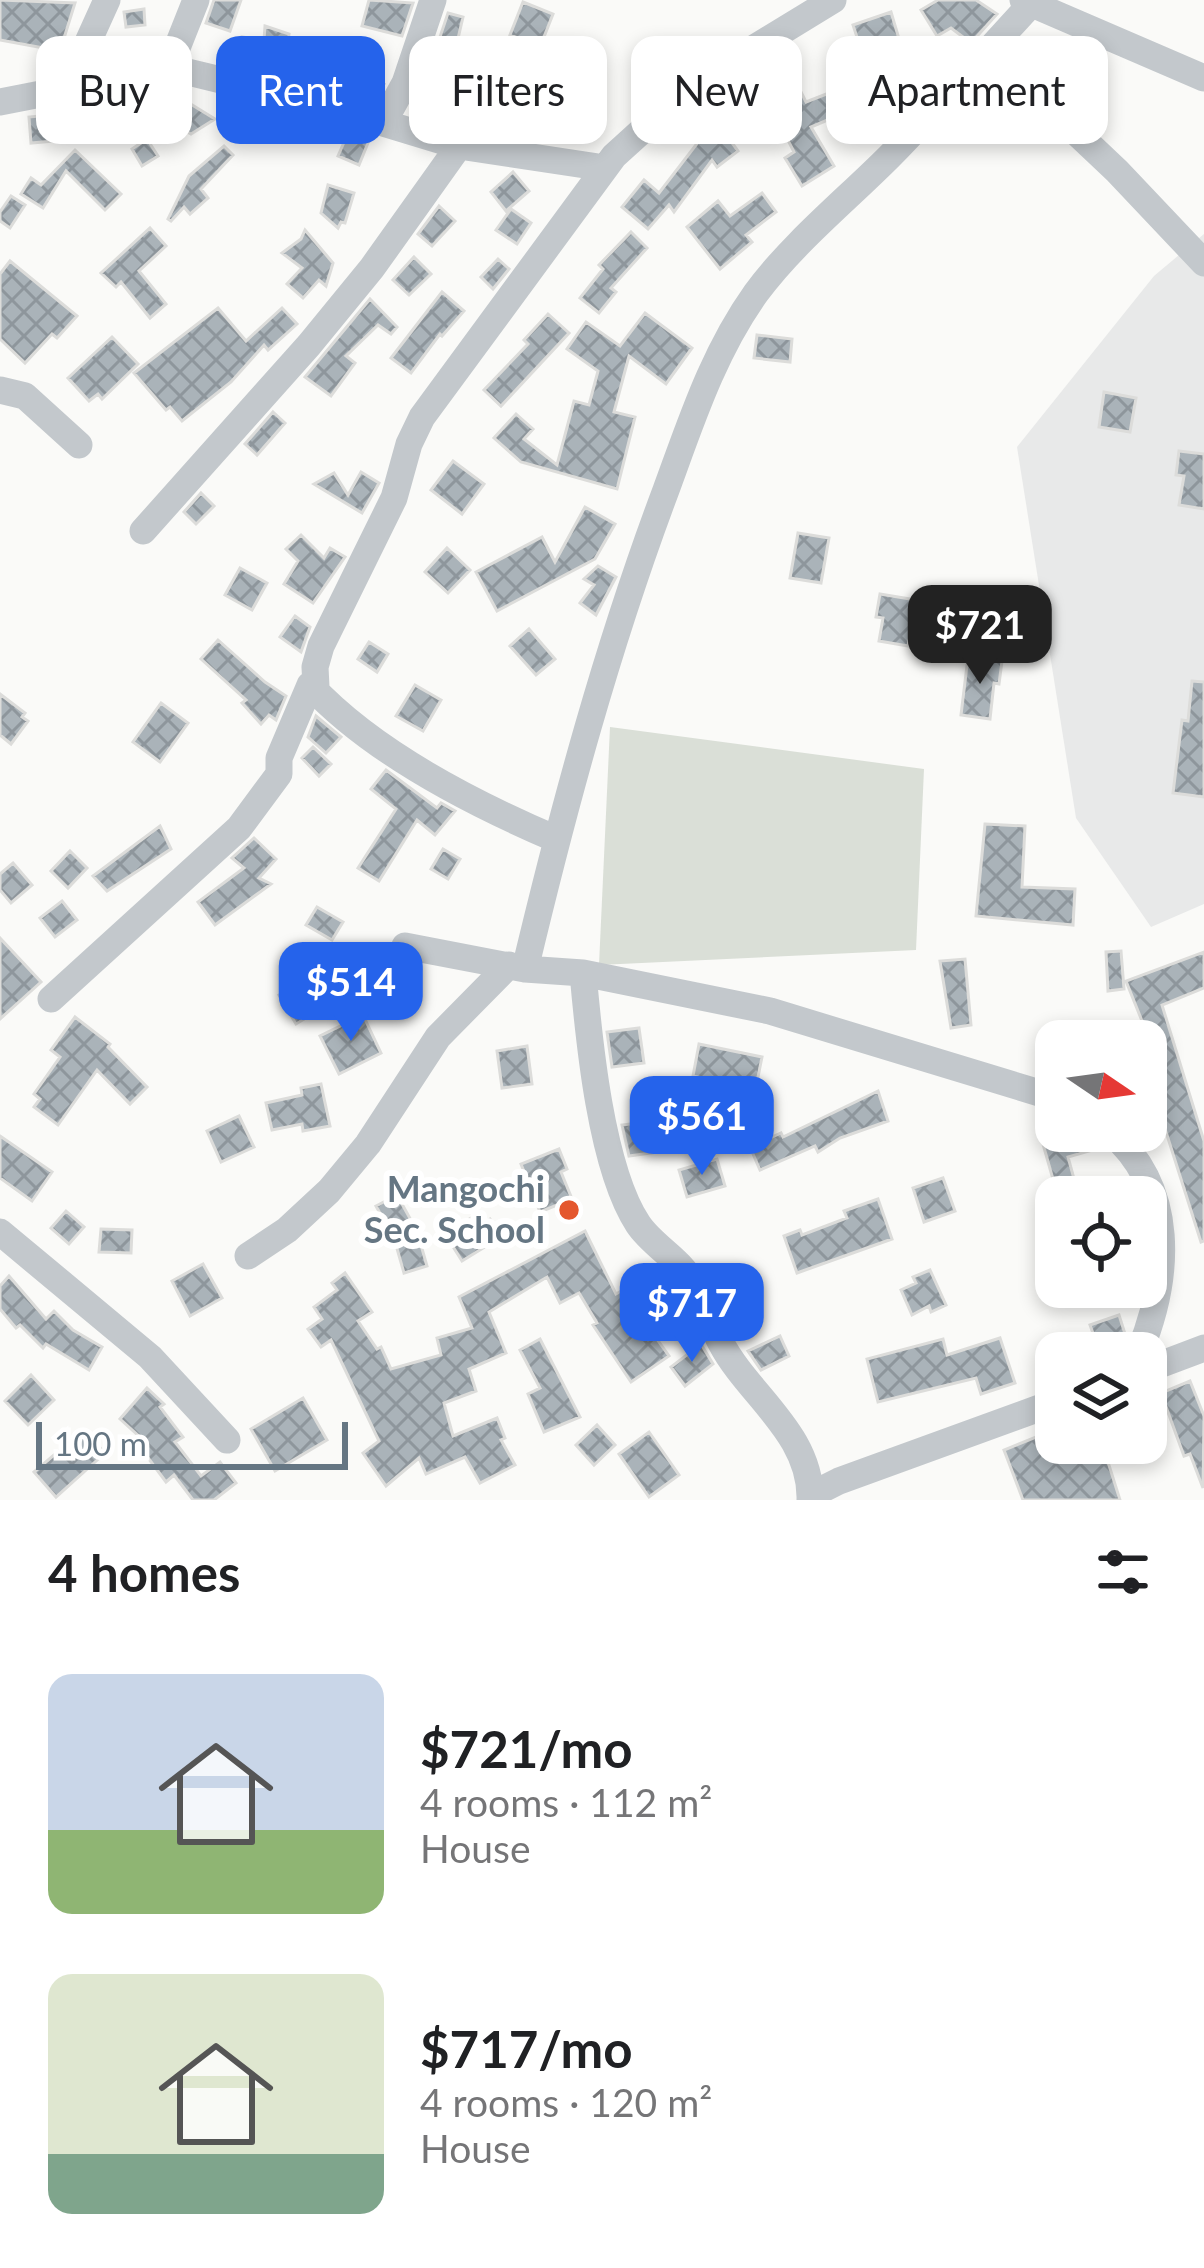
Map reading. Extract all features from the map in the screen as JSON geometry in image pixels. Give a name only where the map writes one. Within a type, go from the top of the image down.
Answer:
[{"type":"street","points":[[91,36],[107,0]]},
{"type":"street","points":[[182,36],[196,0]]},
{"type":"street","points":[[385,118],[405,83],[433,0]]},
{"type":"street","points":[[310,686],[316,687],[321,646],[394,498],[409,444],[428,406],[605,168],[688,88],[833,0]]},
{"type":"street","points":[[1000,36],[1027,2],[1204,78]]},
{"type":"street","points":[[0,102],[36,95]]},
{"type":"street","points":[[385,123],[459,146],[605,168]]},
{"type":"street","points":[[248,1256],[287,1229],[338,1181],[438,1037],[517,967],[628,589],[710,373],[759,289],[898,144]]},
{"type":"street","points":[[1088,144],[1204,263]]},
{"type":"street","points":[[142,531],[310,345],[459,146]]},
{"type":"street","points":[[0,390],[25,396],[79,445]]},
{"type":"street","points":[[310,686],[335,712],[420,768],[556,839]]},
{"type":"street","points":[[51,999],[239,828],[279,774],[279,758],[310,686]]},
{"type":"street","points":[[405,946],[583,974],[770,1012],[1035,1092]]},
{"type":"street","points":[[583,974],[592,1050],[622,1188],[638,1225],[687,1273],[723,1348],[780,1418],[793,1442],[810,1498],[839,1480],[1035,1410]]},
{"type":"street","points":[[1129,1152],[1156,1196],[1163,1232],[1156,1295],[1145,1332]]},
{"type":"street","points":[[0,1232],[149,1357],[227,1440]]},
{"type":"street","points":[[1167,1362],[1204,1348]]},
{"type":"shaded area","points":[[1204,234],[1204,904],[1151,927],[1076,818],[1017,447],[1154,276]]},
{"type":"shaded area","points":[[610,727],[924,769],[916,950],[599,965]]},
{"type":"building","points":[[0,0],[75,3],[65,36],[36,36],[36,47],[0,40]]},
{"type":"building","points":[[214,0],[241,0],[230,31],[206,23]]},
{"type":"building","points":[[369,0],[413,3],[402,36],[362,26]]},
{"type":"building","points":[[938,0],[976,0],[997,14],[977,36],[962,36],[951,28],[937,36],[921,10]]},
{"type":"building","points":[[523,2],[553,14],[544,36],[510,35]]},
{"type":"building","points":[[144,9],[145,25],[126,27],[124,12]]},
{"type":"building","points":[[891,12],[898,36],[857,36],[853,25]]},
{"type":"building","points":[[448,13],[463,17],[459,36],[440,36]]},
{"type":"building","points":[[265,26],[289,34],[289,36],[264,36]]},
{"type":"building","points":[[802,94],[806,102],[826,94],[826,121],[811,127],[834,166],[802,186],[785,158],[794,152],[790,144],[802,144]]},
{"type":"building","points":[[192,105],[215,119],[192,133]]},
{"type":"building","points":[[36,116],[36,143],[31,143],[29,117]]},
{"type":"building","points":[[150,144],[158,156],[142,166],[132,149]]},
{"type":"building","points":[[343,144],[368,144],[359,165],[338,156]]},
{"type":"building","points":[[697,144],[733,144],[738,151],[717,167],[712,160],[674,212],[669,205],[648,229],[622,207],[644,180],[659,193]]},
{"type":"building","points":[[224,146],[233,155],[201,189],[208,198],[190,214],[184,207],[168,219],[189,176]]},
{"type":"building","points":[[75,150],[121,194],[105,210],[66,171],[43,208],[21,194],[31,178],[41,185]]},
{"type":"building","points":[[513,172],[529,191],[506,211],[491,192]]},
{"type":"building","points":[[328,185],[354,193],[345,223],[338,228],[321,213]]},
{"type":"building","points":[[762,193],[776,212],[746,235],[752,242],[720,269],[687,227],[718,201],[730,216]]},
{"type":"building","points":[[11,196],[25,205],[10,228],[0,221],[0,212]]},
{"type":"building","points":[[439,206],[455,221],[432,246],[418,234]]},
{"type":"building","points":[[511,209],[531,223],[517,244],[496,230]]},
{"type":"building","points":[[150,228],[166,246],[139,271],[166,304],[150,318],[121,282],[116,287],[101,273]]},
{"type":"building","points":[[305,230],[333,263],[326,286],[319,280],[303,298],[287,284],[302,268],[282,253]]},
{"type":"building","points":[[631,232],[647,248],[611,288],[616,292],[599,313],[580,298],[603,269],[599,265]]},
{"type":"building","points":[[414,257],[431,274],[409,295],[393,280]]},
{"type":"building","points":[[498,259],[509,269],[493,289],[481,277]]},
{"type":"building","points":[[10,261],[77,316],[25,363],[0,339],[0,274]]},
{"type":"building","points":[[442,292],[464,311],[411,373],[391,358]]},
{"type":"building","points":[[370,299],[397,327],[391,334],[378,325],[346,356],[355,363],[331,396],[305,377]]},
{"type":"building","points":[[218,308],[246,341],[282,308],[297,324],[268,350],[264,345],[231,382],[182,421],[134,373]]},
{"type":"building","points":[[645,313],[692,348],[666,384],[629,356],[614,412],[635,417],[617,489],[521,462],[494,438],[516,414],[533,429],[524,439],[557,465],[574,401],[589,405],[598,371],[567,349],[586,322],[620,346]]},
{"type":"building","points":[[548,314],[569,333],[501,406],[484,390],[528,344],[524,340]]},
{"type":"building","points":[[757,335],[792,339],[790,362],[754,358]]},
{"type":"building","points":[[112,337],[138,364],[102,399],[98,394],[89,401],[68,378]]},
{"type":"building","points":[[1104,392],[1136,398],[1130,432],[1099,427]]},
{"type":"building","points":[[273,412],[285,423],[257,455],[245,444]]},
{"type":"building","points":[[1179,451],[1204,454],[1204,509],[1179,505],[1184,476],[1176,475]]},
{"type":"building","points":[[453,461],[484,484],[462,514],[431,490]]},
{"type":"building","points":[[361,472],[379,483],[362,513],[314,484],[334,473],[348,495]]},
{"type":"building","points":[[201,493],[214,506],[196,524],[184,512]]},
{"type":"building","points":[[585,507],[615,524],[595,559],[497,611],[476,572],[542,537],[555,562]]},
{"type":"building","points":[[798,533],[829,538],[821,583],[790,578]]},
{"type":"building","points":[[301,535],[324,558],[330,548],[345,557],[313,603],[284,584],[298,561],[286,549]]},
{"type":"building","points":[[447,548],[470,570],[448,593],[425,572]]},
{"type":"building","points":[[598,566],[616,577],[596,615],[580,603],[594,585],[584,579]]},
{"type":"building","points":[[240,568],[267,583],[252,610],[225,595]]},
{"type":"building","points":[[880,594],[916,600],[908,646],[879,641]]},
{"type":"building","points":[[295,616],[310,627],[301,652],[280,637]]},
{"type":"building","points":[[529,629],[555,659],[536,675],[510,646]]},
{"type":"building","points":[[218,640],[286,696],[276,720],[269,715],[261,724],[242,703],[246,700],[201,659]]},
{"type":"building","points":[[369,642],[388,654],[377,672],[358,659]]},
{"type":"building","points":[[968,657],[1002,661],[990,719],[961,715]]},
{"type":"building","points":[[1192,681],[1204,682],[1204,797],[1173,793]]},
{"type":"building","points":[[415,685],[441,700],[423,731],[396,716]]},
{"type":"building","points":[[0,694],[25,713],[22,717],[28,721],[11,744],[0,735]]},
{"type":"building","points":[[161,703],[188,723],[160,762],[133,742]]},
{"type":"building","points":[[316,716],[341,737],[326,753],[308,737]]},
{"type":"building","points":[[313,747],[331,764],[319,776],[302,758]]},
{"type":"building","points":[[386,770],[437,808],[441,803],[455,811],[435,835],[417,820],[379,881],[358,868],[396,809],[371,789]]},
{"type":"building","points":[[985,824],[1025,826],[1022,887],[1075,889],[1073,925],[976,916]]},
{"type":"building","points":[[160,826],[171,849],[107,891],[93,876]]},
{"type":"building","points":[[254,838],[276,859],[259,878],[271,884],[215,925],[198,902],[244,868],[232,858]]},
{"type":"building","points":[[443,849],[460,859],[448,879],[431,869]]},
{"type":"building","points":[[70,851],[87,868],[68,888],[51,871]]},
{"type":"building","points":[[13,863],[32,885],[11,903],[0,890],[0,874]]},
{"type":"building","points":[[62,901],[77,920],[55,937],[40,918]]},
{"type":"building","points":[[317,907],[343,922],[332,940],[306,925]]},
{"type":"building","points":[[0,938],[41,982],[0,1019]]},
{"type":"building","points":[[1121,951],[1124,989],[1108,991],[1106,952]]},
{"type":"building","points":[[1204,952],[1204,988],[1162,1005],[1167,1020],[1142,1020],[1126,981]]},
{"type":"building","points":[[965,959],[971,1025],[951,1028],[940,961]]},
{"type":"building","points":[[399,966],[421,970],[418,989],[396,986]]},
{"type":"building","points":[[293,987],[309,1016],[296,1024],[279,995]]},
{"type":"building","points":[[363,1015],[381,1053],[339,1074],[320,1036]]},
{"type":"building","points":[[75,1017],[110,1044],[147,1087],[130,1104],[97,1070],[58,1125],[34,1107],[40,1099],[34,1094],[60,1057],[51,1050]]},
{"type":"building","points":[[1167,1021],[1204,1141],[1201,1242],[1167,1135]]},
{"type":"building","points":[[639,1028],[644,1063],[612,1067],[607,1032]]},
{"type":"building","points":[[699,1044],[762,1057],[756,1087],[732,1082],[728,1100],[708,1095],[711,1080],[693,1076]]},
{"type":"building","points":[[527,1046],[532,1084],[502,1088],[497,1051]]},
{"type":"building","points":[[321,1084],[330,1126],[303,1131],[302,1124],[272,1130],[266,1103],[302,1095],[301,1088]]},
{"type":"building","points":[[878,1091],[888,1121],[840,1138],[818,1152],[815,1146],[760,1170],[750,1147],[781,1133],[783,1137]]},
{"type":"building","points":[[239,1116],[254,1147],[221,1162],[207,1131]]},
{"type":"building","points":[[655,1121],[658,1152],[629,1156],[622,1125]]},
{"type":"building","points":[[0,1136],[52,1172],[32,1201],[0,1178]]},
{"type":"building","points":[[559,1149],[567,1169],[561,1172],[572,1199],[540,1212],[521,1164]]},
{"type":"building","points":[[1045,1152],[1086,1152],[1068,1157],[1073,1176],[1052,1176]]},
{"type":"building","points":[[717,1159],[725,1186],[687,1197],[679,1170]]},
{"type":"building","points":[[943,1178],[955,1211],[924,1222],[913,1188]]},
{"type":"building","points":[[397,1195],[417,1231],[427,1266],[404,1273],[394,1238],[376,1206]]},
{"type":"building","points":[[878,1199],[892,1239],[797,1273],[784,1236],[800,1230],[802,1235],[847,1218],[844,1211]]},
{"type":"building","points":[[66,1211],[84,1227],[69,1244],[51,1228]]},
{"type":"building","points":[[471,1218],[477,1227],[490,1219],[501,1237],[462,1261],[445,1234]]},
{"type":"building","points":[[101,1229],[132,1230],[131,1253],[99,1252]]},
{"type":"building","points":[[585,1231],[616,1294],[658,1270],[661,1273],[675,1298],[641,1317],[669,1356],[631,1382],[593,1325],[597,1323],[579,1293],[560,1303],[547,1277],[489,1312],[506,1353],[469,1369],[476,1391],[444,1403],[453,1436],[497,1418],[505,1438],[501,1440],[515,1465],[480,1483],[465,1457],[426,1474],[419,1458],[386,1486],[363,1453],[379,1441],[331,1340],[321,1347],[308,1329],[322,1319],[314,1307],[337,1290],[332,1283],[345,1273],[372,1312],[358,1321],[377,1349],[381,1347],[391,1369],[441,1355],[437,1338],[472,1328],[459,1297]]},
{"type":"building","points":[[203,1264],[222,1298],[190,1316],[172,1281]]},
{"type":"building","points":[[930,1270],[946,1305],[931,1312],[929,1306],[912,1315],[901,1290],[916,1283],[913,1277]]},
{"type":"building","points":[[9,1276],[46,1319],[54,1311],[73,1330],[102,1347],[89,1370],[46,1344],[43,1348],[20,1325],[16,1328],[0,1309],[0,1286]]},
{"type":"building","points":[[1119,1315],[1124,1332],[1093,1332],[1090,1325]]},
{"type":"building","points":[[780,1336],[789,1356],[761,1370],[748,1351]]},
{"type":"building","points":[[1000,1338],[1015,1383],[981,1394],[976,1378],[878,1402],[867,1359],[943,1339],[947,1355]]},
{"type":"building","points":[[540,1339],[580,1417],[544,1432],[528,1394],[540,1388],[520,1350]]},
{"type":"building","points":[[701,1344],[713,1364],[685,1386],[671,1367]]},
{"type":"building","points":[[31,1375],[54,1400],[28,1425],[5,1401]]},
{"type":"building","points":[[1190,1381],[1204,1416],[1203,1488],[1190,1454],[1184,1456],[1167,1409],[1167,1391]]},
{"type":"building","points":[[147,1388],[164,1404],[160,1407],[183,1437],[175,1442],[201,1476],[220,1462],[236,1483],[214,1500],[193,1500],[174,1475],[166,1482],[137,1443],[142,1439],[120,1419]]},
{"type":"building","points":[[303,1398],[327,1440],[275,1471],[251,1429]]},
{"type":"building","points":[[597,1425],[615,1445],[594,1465],[576,1445]]},
{"type":"building","points":[[649,1432],[679,1475],[649,1497],[619,1454]]},
{"type":"building","points":[[86,1433],[105,1453],[56,1497],[34,1472]]},
{"type":"building","points":[[1035,1437],[1035,1464],[1109,1464],[1120,1500],[1023,1500],[1004,1450]]},
{"type":"place","name":"Mangochi Sec. School","points":[[569,1210]]}]
